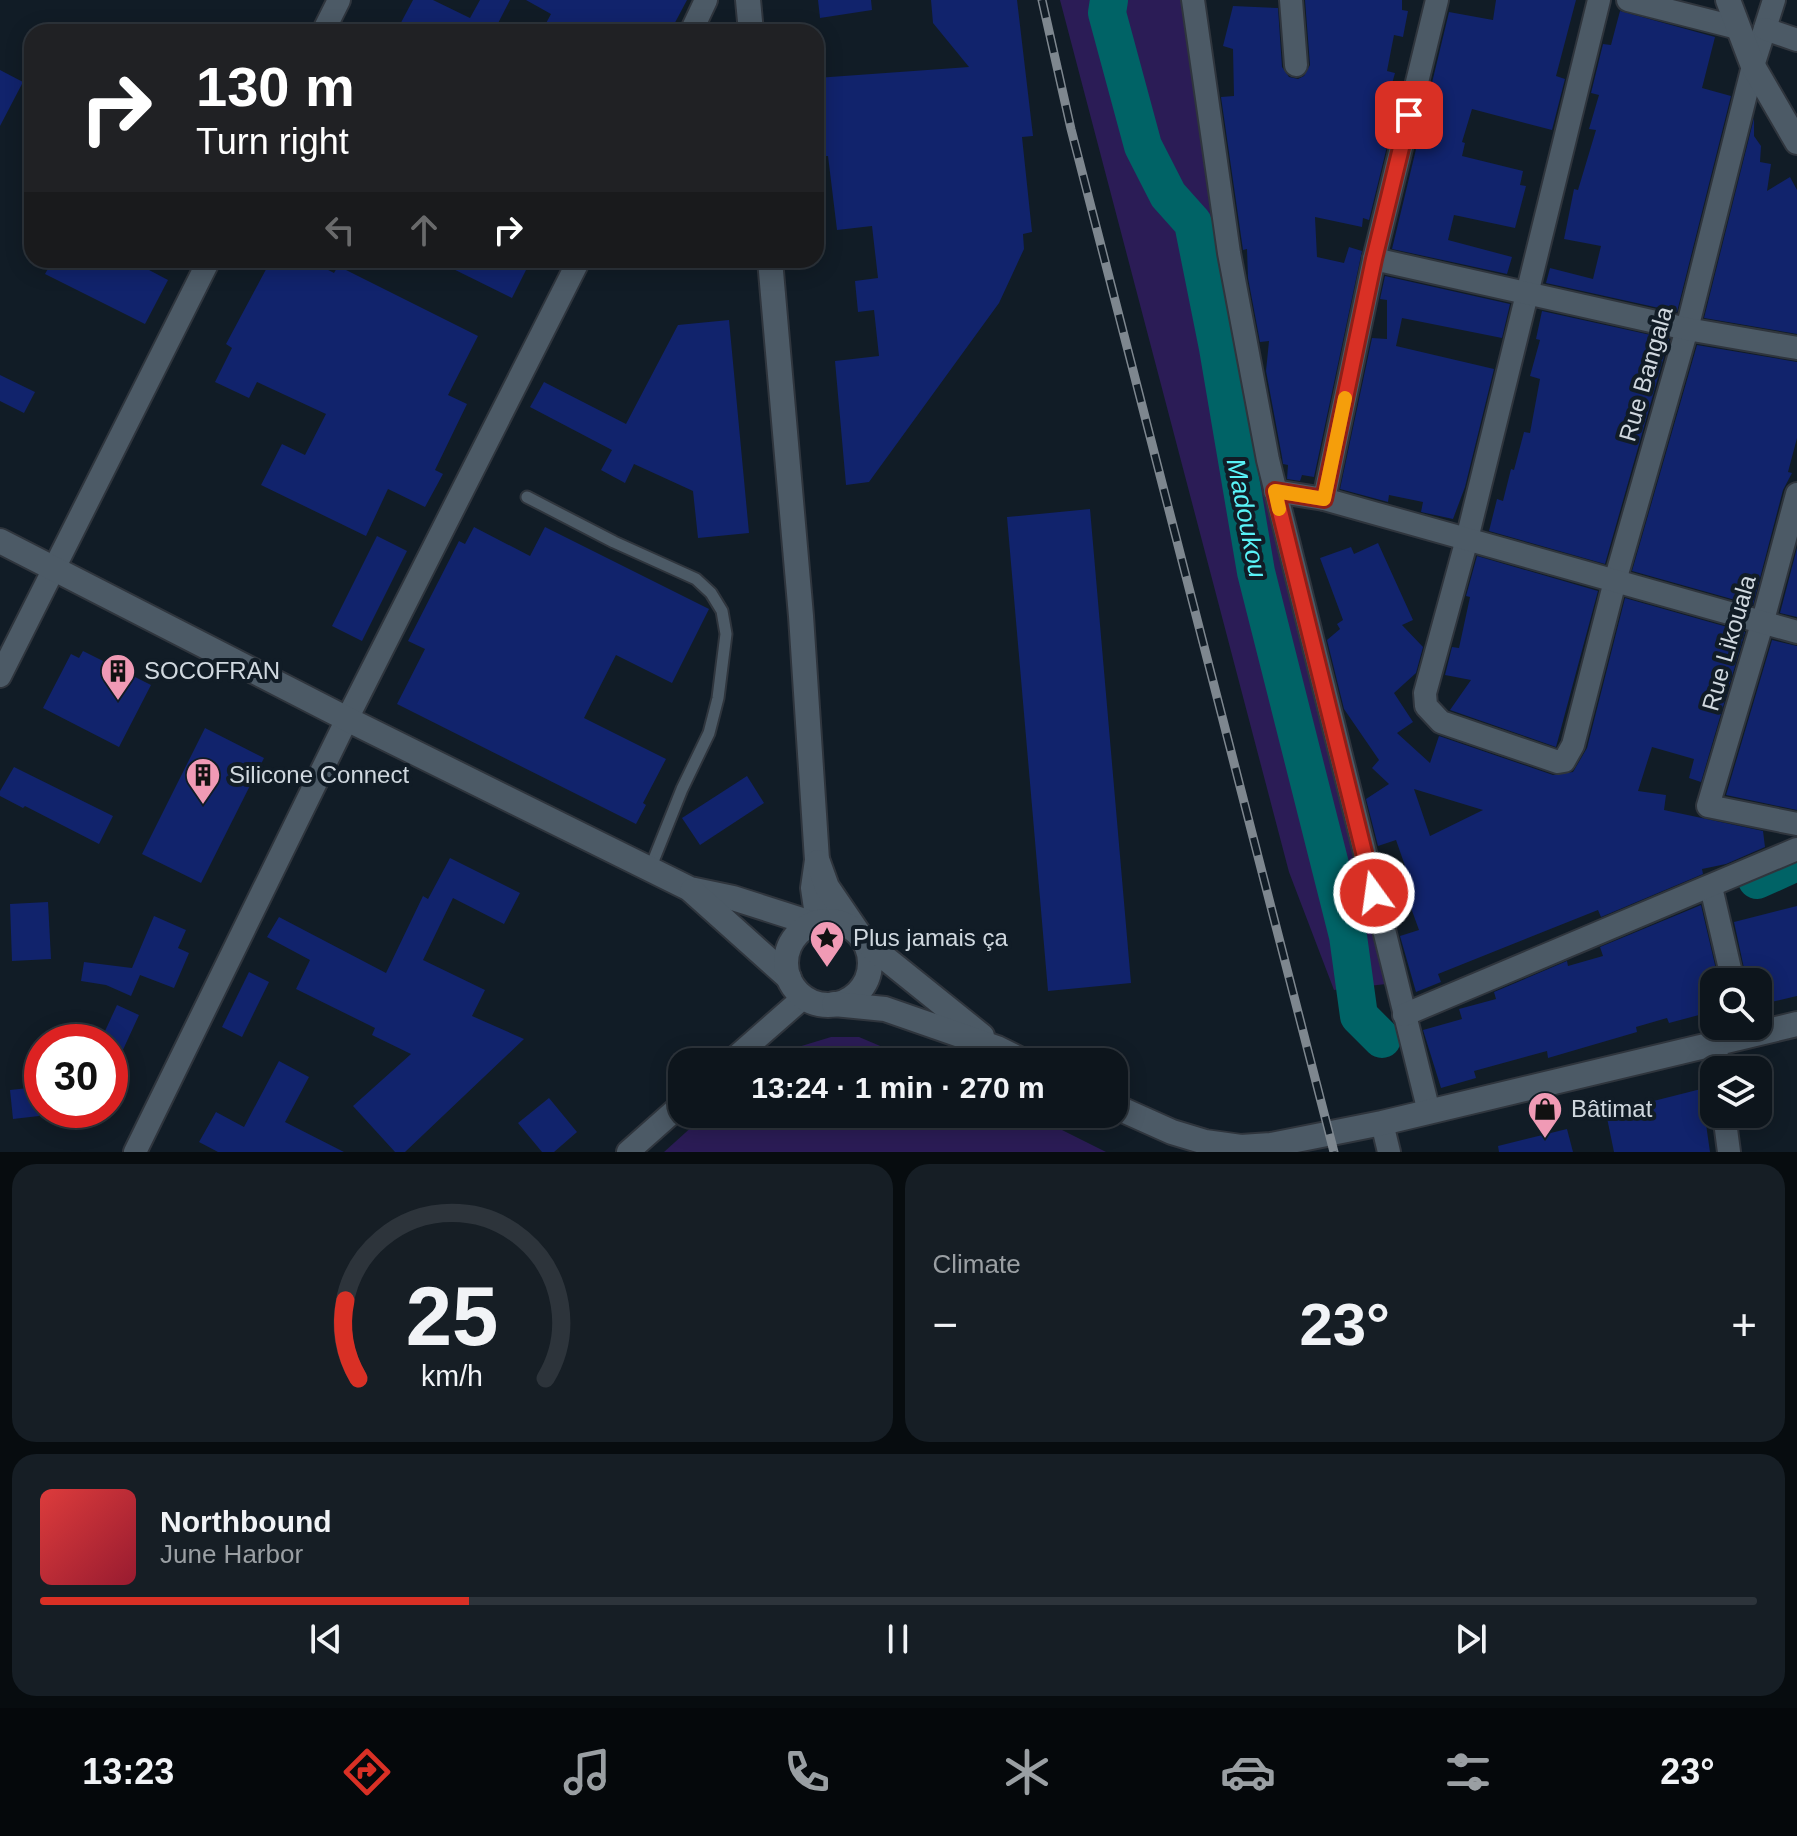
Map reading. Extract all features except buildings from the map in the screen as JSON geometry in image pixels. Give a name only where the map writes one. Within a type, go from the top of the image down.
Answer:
[{"type":"main road","points":[[748,0],[750,24]]},
{"type":"main road","points":[[1728,0],[1753,66],[1797,142]]},
{"type":"main road","points":[[771,268],[801,616],[817,860],[813,888],[816,923]]},
{"type":"main road","points":[[0,541],[347,719],[690,889],[733,898],[816,923]]},
{"type":"main road","points":[[817,860],[827,887],[869,953],[870,967],[859,992],[834,1004]]},
{"type":"main road","points":[[690,889],[796,988],[824,1005],[885,1009],[997,1048]]},
{"type":"main road","points":[[796,988],[786,962],[790,946],[800,932],[816,923],[833,921],[847,925],[997,1048]]},
{"type":"main road","points":[[1772,1027],[1797,1024]]},
{"type":"main road","points":[[1128,1112],[1172,1132],[1205,1142],[1241,1147],[1302,1146],[1382,1123],[1722,1040]]},
{"type":"street","points":[[327,24],[339,0]]},
{"type":"street","points":[[695,24],[706,0]]},
{"type":"street","points":[[1193,0],[1231,266],[1275,491],[1429,1112]]},
{"type":"street","points":[[1291,0],[1296,65]]},
{"type":"street","points":[[1324,499],[1374,259],[1437,0]]},
{"type":"street","points":[[1467,539],[1599,0]]},
{"type":"street","points":[[1628,0],[1738,28]]},
{"type":"street","name":"Rue Bangala","points":[[1467,539],[1425,693],[1426,706],[1441,722],[1549,760],[1564,761],[1573,745],[1615,581],[1687,329],[1753,66],[1774,0]]},
{"type":"street","points":[[1765,29],[1797,40]]},
{"type":"street","points":[[1374,259],[1687,329],[1797,348]]},
{"type":"street","points":[[0,676],[205,268]]},
{"type":"street","points":[[135,1152],[347,719],[575,268]]},
{"type":"street","points":[[1275,491],[1324,499],[1797,632]]},
{"type":"street","name":"Rue Likouala","points":[[1797,494],[1708,806],[1797,824]]},
{"type":"street","points":[[1404,1015],[1797,849]]},
{"type":"street","points":[[1711,887],[1730,968]]},
{"type":"street","points":[[742,1048],[796,988]]},
{"type":"street","points":[[1715,1043],[1717,1056]]},
{"type":"street","points":[[628,1152],[668,1116]]},
{"type":"street","points":[[1382,1123],[1389,1152]]},
{"type":"street","points":[[1726,1128],[1729,1152]]},
{"type":"lane","points":[[527,497],[614,542],[696,579],[711,593],[722,611],[726,634],[718,698],[709,733],[682,789],[650,869]]},
{"type":"shaded area","points":[[1060,0],[1193,0],[1213,147],[1386,984],[1334,990],[1289,872]]},
{"type":"shaded area","points":[[831,1037],[859,1037],[885,1048],[795,1048]]},
{"type":"shaded area","points":[[691,1128],[1058,1128],[1106,1152],[664,1152]]},
{"type":"waterway","name":"Madoukou","points":[[1109,0],[1107,13],[1143,146],[1168,195],[1193,223],[1256,572],[1348,936],[1359,1016],[1382,1039]]},
{"type":"waterway","name":"Madoukou","points":[[1757,880],[1797,862]]},
{"type":"railway","points":[[1042,0],[1071,129],[1334,1152]]},
{"type":"slow traffic","points":[[1279,509],[1275,491],[1324,499],[1345,398]]},
{"type":"place","name":"SOCOFRAN","points":[[118,702]]},
{"type":"place","name":"Silicone Connect","points":[[203,806]]},
{"type":"place","name":"Plus jamais ça","points":[[827,969]]},
{"type":"place","name":"Bâtimat","points":[[1545,1140]]},
{"type":"route","points":[[1374,893],[1275,491],[1324,499],[1374,259],[1409,115]]}]
